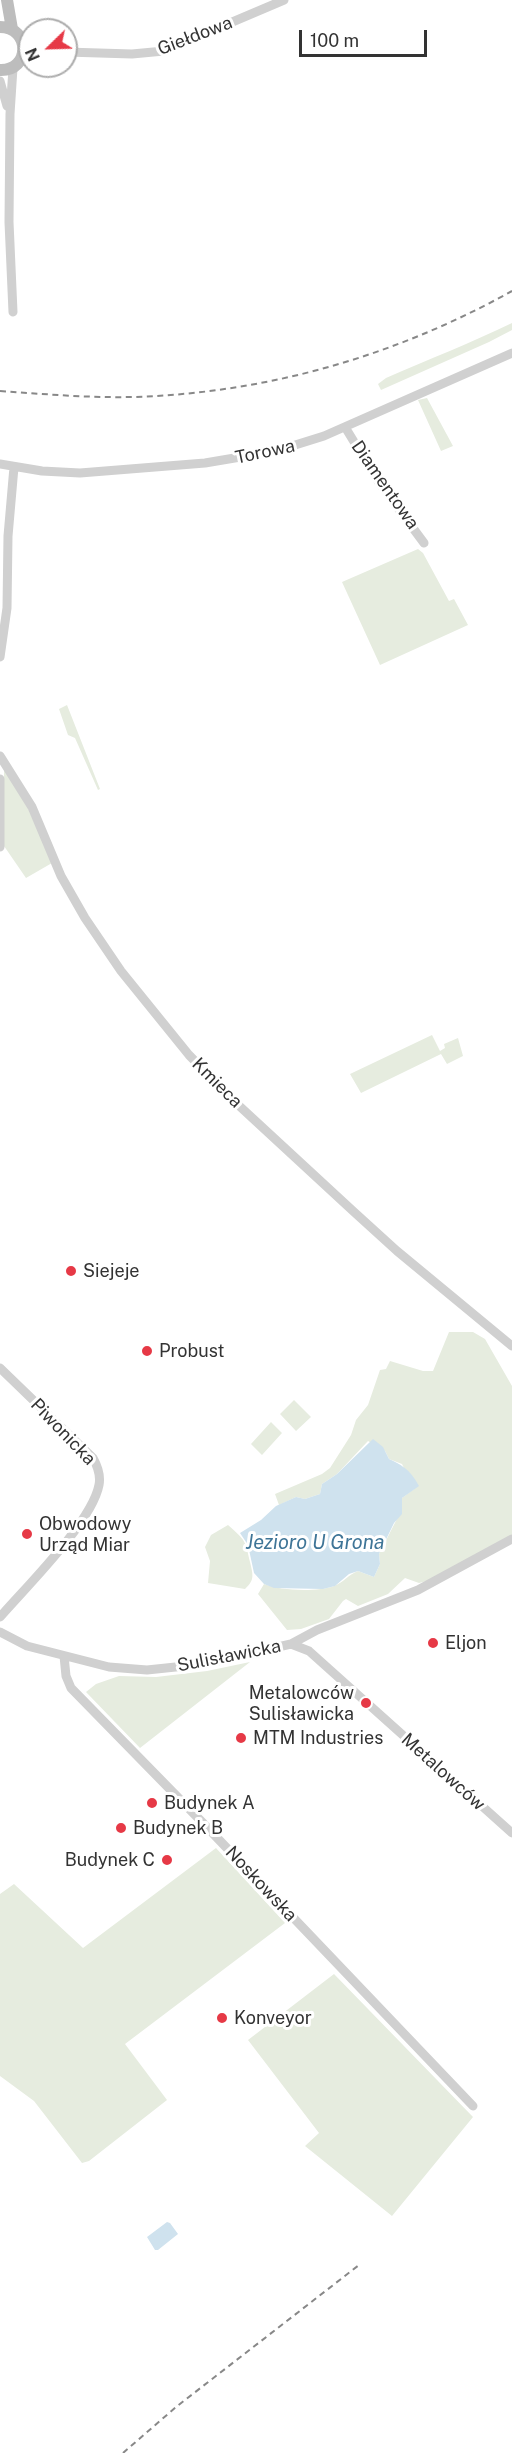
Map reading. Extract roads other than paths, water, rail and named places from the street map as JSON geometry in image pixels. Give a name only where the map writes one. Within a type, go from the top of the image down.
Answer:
[{"type":"street","points":[[0,8],[2,0]]},
{"type":"street","points":[[6,28],[7,0]]},
{"type":"street","name":"Giełdowa","points":[[78,52],[138,54],[164,51],[284,0]]},
{"type":"street","points":[[6,69],[10,114],[9,222],[13,312]]},
{"type":"street","points":[[0,81],[10,114]]},
{"type":"street","name":"Torowa","points":[[0,464],[80,472],[219,461],[294,447],[345,427],[512,353]]},
{"type":"street","name":"Diamentowa","points":[[345,427],[378,482],[424,543]]},
{"type":"street","points":[[0,657],[7,608],[7,545],[14,467]]},
{"type":"street","name":"Kmieca","points":[[0,756],[32,807],[61,876],[86,918],[121,971],[189,1055],[257,1123],[362,1219],[512,1346]]},
{"type":"street","points":[[0,779],[0,847]]},
{"type":"street","name":"Piwonicka","points":[[0,1368],[93,1458],[100,1482],[92,1503],[68,1540],[0,1617]]},
{"type":"street","name":"Sulisławicka","points":[[0,1632],[27,1646],[109,1667],[147,1670],[204,1664],[291,1644],[317,1630],[418,1590],[512,1539]]},
{"type":"street","name":"Metalowców","points":[[291,1644],[309,1651],[512,1833]]},
{"type":"street","name":"Noskowska","points":[[64,1656],[66,1676],[71,1688],[473,2106]]},
{"type":"water","name":"Jezioro U Grona","points":[[373,1439],[383,1447],[389,1459],[413,1476],[419,1486],[402,1498],[402,1514],[394,1523],[379,1554],[380,1564],[374,1577],[358,1571],[349,1574],[335,1586],[323,1589],[274,1588],[264,1584],[254,1573],[248,1545],[240,1533],[261,1520],[276,1506],[296,1497],[305,1499],[320,1494],[322,1484],[337,1474]]},
{"type":"water","points":[[167,2222],[178,2234],[155,2250],[147,2237]]},
{"type":"railway","points":[[0,391],[133,397],[183,394],[281,379],[376,352],[468,314],[512,291]]},
{"type":"railway","points":[[123,2453],[176,2407],[359,2265]]},
{"type":"place","name":"Siejeje","points":[[71,1271]]},
{"type":"place","name":"Probust","points":[[147,1351]]},
{"type":"place","name":"Obwodowy Urząd Miar","points":[[27,1534]]},
{"type":"place","name":"Eljon","points":[[433,1643]]},
{"type":"place","name":"Metalowców Sulisławicka","points":[[366,1703]]},
{"type":"place","name":"MTM Industries","points":[[241,1738]]},
{"type":"place","name":"Budynek A","points":[[152,1803]]},
{"type":"place","name":"Budynek B","points":[[121,1828]]},
{"type":"place","name":"Budynek C","points":[[167,1860]]},
{"type":"place","name":"Konveyor","points":[[222,2018]]}]
